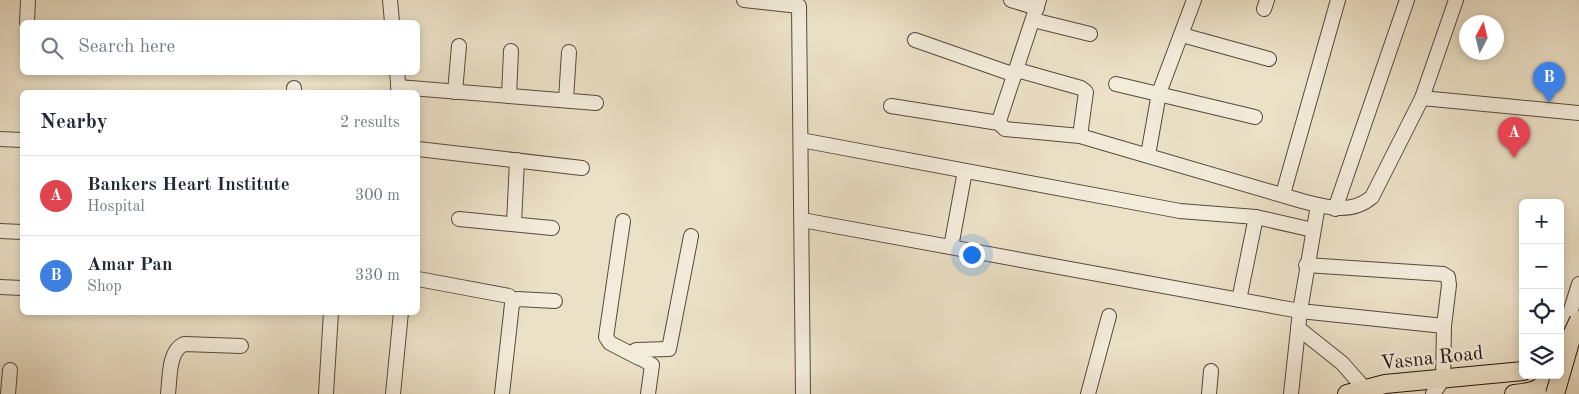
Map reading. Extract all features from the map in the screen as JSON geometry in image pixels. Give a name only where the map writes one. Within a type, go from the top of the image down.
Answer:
[{"type":"main road","points":[[1514,394],[1543,386],[1549,388],[1579,320]]},
{"type":"main road","name":"Vasna Road","points":[[1347,394],[1386,384],[1519,371]]},
{"type":"street","points":[[27,20],[28,0]]},
{"type":"street","points":[[390,0],[392,20]]},
{"type":"street","points":[[744,0],[799,3],[804,394]]},
{"type":"street","points":[[1012,0],[1090,34]]},
{"type":"street","points":[[1148,155],[1159,93],[1194,0]]},
{"type":"street","points":[[1283,194],[1338,0]]},
{"type":"street","points":[[1335,209],[1407,0]]},
{"type":"street","points":[[891,106],[999,123],[1005,129],[1080,136],[1318,205],[1335,209],[1361,206],[1372,197],[1422,98],[1456,0]]},
{"type":"street","points":[[999,123],[1036,9]]},
{"type":"street","points":[[1182,35],[1269,59]]},
{"type":"street","points":[[915,40],[1016,73],[1084,90],[1087,95],[1080,136]]},
{"type":"street","points":[[455,92],[459,46]]},
{"type":"street","points":[[509,96],[511,51]]},
{"type":"street","points":[[566,100],[569,52]]},
{"type":"street","points":[[397,75],[398,90]]},
{"type":"street","points":[[1116,84],[1254,117]]},
{"type":"street","points":[[420,91],[596,103]]},
{"type":"street","points":[[1422,98],[1579,113]]},
{"type":"street","points":[[0,139],[20,140]]},
{"type":"street","points":[[801,140],[1180,211],[1256,217],[1313,230]]},
{"type":"street","points":[[420,149],[582,168]]},
{"type":"street","points":[[514,224],[517,160]]},
{"type":"street","points":[[951,247],[965,170]]},
{"type":"street","points":[[1291,394],[1306,264],[1318,205]]},
{"type":"street","points":[[1239,300],[1256,217]]},
{"type":"street","points":[[459,219],[552,228]]},
{"type":"street","points":[[802,220],[1300,311],[1444,326]]},
{"type":"street","points":[[622,221],[606,337],[610,343],[652,365]]},
{"type":"street","points":[[0,231],[20,232]]},
{"type":"street","points":[[652,365],[632,353],[636,350],[669,349],[692,236]]},
{"type":"street","points":[[1306,264],[1443,274],[1448,277],[1450,284],[1444,326],[1443,379],[1433,394]]},
{"type":"street","points":[[420,279],[509,296]]},
{"type":"street","points":[[1568,348],[1569,316],[1579,284]]},
{"type":"street","points":[[0,286],[20,288]]},
{"type":"street","points":[[502,394],[512,304],[517,299],[555,301]]},
{"type":"street","points":[[326,394],[331,315]]},
{"type":"street","points":[[393,394],[401,315]]},
{"type":"street","points":[[1088,394],[1109,316]]},
{"type":"street","points":[[1298,328],[1342,363],[1365,389]]},
{"type":"street","points":[[168,394],[173,357],[179,346],[184,344],[241,346]]},
{"type":"street","points":[[648,394],[652,365]]},
{"type":"street","points":[[6,392],[10,370]]},
{"type":"street","points":[[1209,394],[1212,371]]},
{"type":"place","name":"Amar Pan","points":[[1549,103]]},
{"type":"place","name":"Bankers Heart Institute","points":[[1514,158]]}]
